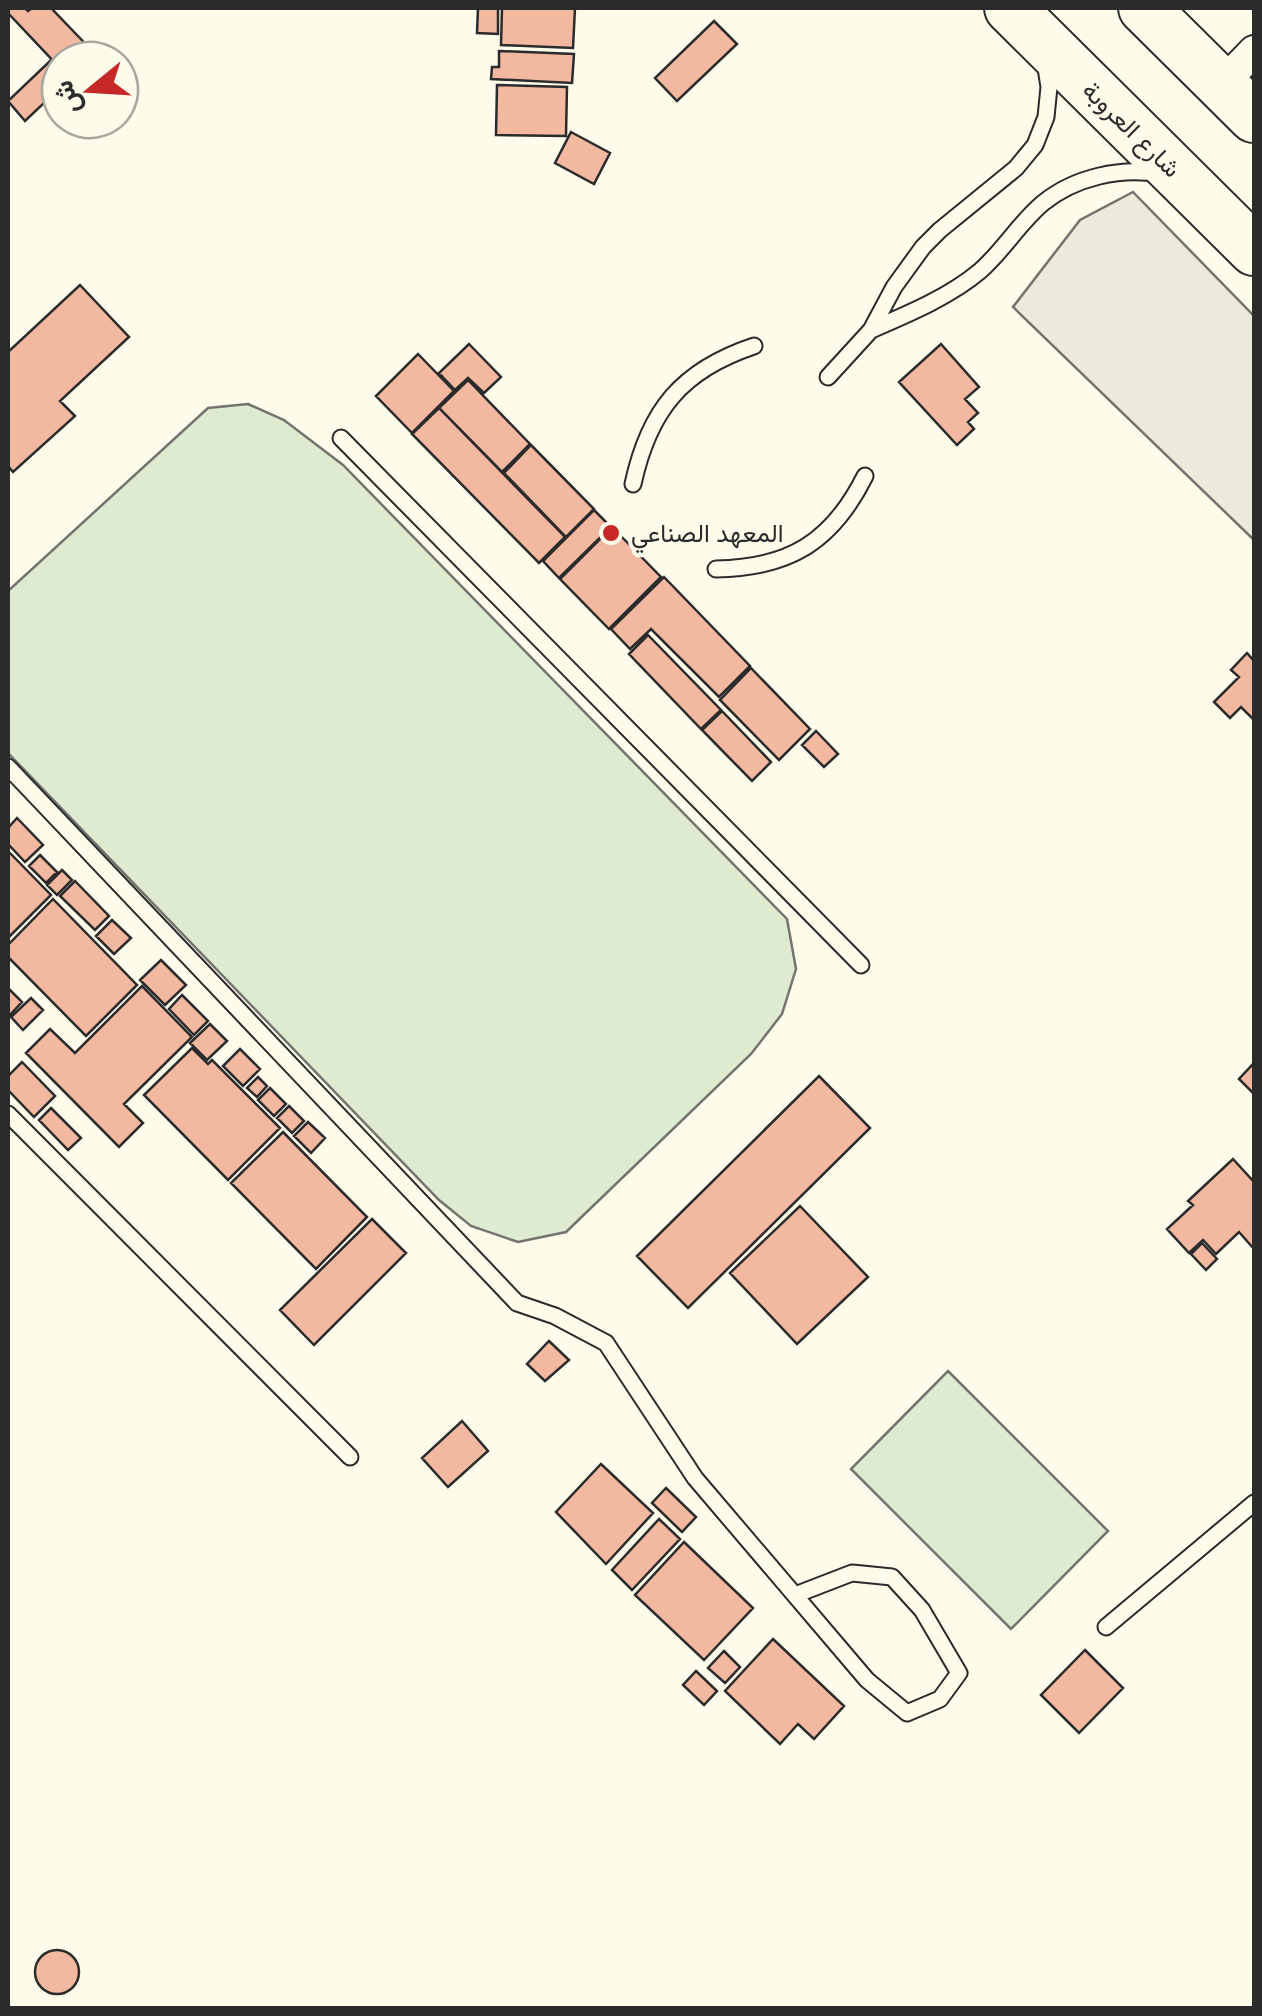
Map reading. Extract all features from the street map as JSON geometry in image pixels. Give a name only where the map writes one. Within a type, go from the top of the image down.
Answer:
[{"type":"highway","points":[[1144,8],[1244,84]]},
{"type":"highway","name":"شارع العروبة","points":[[1020,19],[1254,250]]},
{"type":"lane","points":[[828,377],[871,330],[894,287],[923,247],[1016,168],[1035,145],[1046,117],[1049,87],[1044,57],[1020,19]]},
{"type":"lane","points":[[871,330],[938,298],[980,271],[1043,203],[1068,186],[1096,176],[1125,172],[1155,172],[1184,179]]},
{"type":"lane","points":[[633,484],[640,452],[653,422],[672,396],[696,373],[723,356],[754,346]]},
{"type":"lane","points":[[341,438],[861,965]]},
{"type":"lane","points":[[716,569],[747,569],[806,548],[841,516],[865,476]]},
{"type":"lane","points":[[8,767],[517,1304],[555,1316],[606,1342],[695,1478],[867,1680],[907,1712],[940,1699],[960,1673],[922,1610],[892,1577],[852,1573],[795,1595]]},
{"type":"lane","points":[[8,1114],[350,1457]]},
{"type":"lane","points":[[1106,1627],[1254,1503]]},
{"type":"green space","points":[[248,404],[284,420],[343,465],[787,919],[796,969],[782,1014],[751,1054],[566,1232],[518,1242],[471,1226],[439,1200],[8,753],[8,591],[208,408]]},
{"type":"green space","points":[[948,1371],[1108,1531],[1011,1629],[851,1469]]},
{"type":"shaded area","points":[[1133,192],[1254,316],[1254,540],[1013,307],[1080,220]]},
{"type":"building","points":[[8,8],[51,8],[82,40],[40,40],[40,47],[8,13]]},
{"type":"building","points":[[478,8],[498,8],[498,34],[477,33]]},
{"type":"building","points":[[502,8],[575,8],[573,48],[501,45]]},
{"type":"building","points":[[714,21],[737,44],[677,101],[655,78]]},
{"type":"building","points":[[499,51],[574,54],[572,83],[491,79],[492,67],[499,67]]},
{"type":"building","points":[[40,71],[40,107],[25,121],[8,101]]},
{"type":"building","points":[[497,85],[567,87],[566,136],[496,135]]},
{"type":"building","points":[[571,132],[610,153],[594,184],[555,163]]},
{"type":"building","points":[[80,285],[129,337],[60,401],[75,416],[13,472],[8,466],[8,352]]},
{"type":"building","points":[[469,344],[501,377],[484,393],[468,378],[455,390],[439,373]]},
{"type":"building","points":[[941,344],[979,387],[965,399],[978,413],[968,422],[974,429],[957,445],[899,382]]},
{"type":"building","points":[[418,354],[454,391],[412,433],[376,396]]},
{"type":"building","points":[[468,380],[530,444],[502,472],[439,408]]},
{"type":"building","points":[[439,408],[565,537],[539,563],[412,434]]},
{"type":"building","points":[[531,445],[594,509],[566,537],[504,473]]},
{"type":"building","points":[[594,510],[611,527],[559,578],[543,561]]},
{"type":"building","points":[[612,527],[661,577],[609,629],[560,579]]},
{"type":"building","points":[[664,577],[750,666],[719,697],[651,629],[630,649],[611,629]]},
{"type":"building","points":[[648,635],[721,710],[701,729],[629,654]]},
{"type":"building","points":[[1247,653],[1254,661],[1254,720],[1241,707],[1230,718],[1214,702],[1239,677],[1231,670]]},
{"type":"building","points":[[751,668],[810,729],[779,760],[720,700]]},
{"type":"building","points":[[722,711],[771,762],[752,781],[702,730]]},
{"type":"building","points":[[816,731],[838,754],[824,767],[802,745]]},
{"type":"building","points":[[17,818],[43,845],[25,862],[8,844],[8,828]]},
{"type":"building","points":[[8,851],[51,895],[8,938]]},
{"type":"building","points":[[40,855],[57,872],[46,883],[29,866]]},
{"type":"building","points":[[62,870],[72,880],[57,895],[47,885]]},
{"type":"building","points":[[75,881],[109,916],[95,930],[60,896]]},
{"type":"building","points":[[53,899],[137,985],[86,1036],[8,957],[8,945]]},
{"type":"building","points":[[112,920],[131,938],[114,954],[96,936]]},
{"type":"building","points":[[161,960],[186,985],[165,1005],[140,980]]},
{"type":"building","points":[[142,986],[192,1037],[124,1104],[143,1123],[119,1147],[26,1053],[50,1029],[75,1053]]},
{"type":"building","points":[[8,988],[22,1002],[8,1017]]},
{"type":"building","points":[[182,995],[208,1021],[194,1035],[169,1009]]},
{"type":"building","points":[[31,998],[43,1010],[23,1030],[11,1017]]},
{"type":"building","points":[[210,1024],[227,1041],[207,1060],[190,1043]]},
{"type":"building","points":[[192,1048],[208,1064],[212,1060],[280,1128],[228,1180],[144,1095]]},
{"type":"building","points":[[240,1049],[260,1069],[243,1086],[223,1066]]},
{"type":"building","points":[[22,1062],[55,1096],[34,1117],[8,1090],[8,1076]]},
{"type":"building","points":[[1254,1063],[1254,1094],[1239,1079]]},
{"type":"building","points":[[819,1076],[870,1128],[688,1308],[637,1256]]},
{"type":"building","points":[[258,1077],[267,1086],[257,1097],[247,1088]]},
{"type":"building","points":[[270,1088],[286,1104],[274,1116],[258,1100]]},
{"type":"building","points":[[289,1106],[304,1121],[292,1133],[277,1118]]},
{"type":"building","points":[[51,1108],[81,1138],[68,1150],[39,1120]]},
{"type":"building","points":[[308,1122],[325,1138],[311,1153],[294,1136]]},
{"type":"building","points":[[283,1132],[367,1217],[316,1269],[231,1183]]},
{"type":"building","points":[[1233,1159],[1254,1182],[1254,1249],[1239,1232],[1216,1254],[1203,1240],[1189,1253],[1167,1229],[1193,1205],[1188,1201]]},
{"type":"building","points":[[800,1206],[868,1277],[797,1344],[730,1273]]},
{"type":"building","points":[[372,1219],[406,1253],[314,1345],[280,1310]]},
{"type":"building","points":[[1202,1243],[1217,1259],[1206,1270],[1191,1254]]},
{"type":"building","points":[[549,1341],[569,1360],[545,1381],[527,1364]]},
{"type":"building","points":[[462,1421],[488,1451],[448,1487],[422,1458]]},
{"type":"building","points":[[601,1464],[653,1513],[606,1564],[556,1512]]},
{"type":"building","points":[[666,1488],[696,1517],[682,1532],[652,1503]]},
{"type":"building","points":[[659,1519],[680,1539],[632,1590],[612,1570]]},
{"type":"building","points":[[684,1542],[753,1608],[704,1660],[635,1595]]},
{"type":"building","points":[[773,1639],[844,1706],[814,1739],[798,1724],[780,1744],[725,1691]]},
{"type":"building","points":[[1085,1650],[1123,1688],[1079,1733],[1041,1695]]},
{"type":"building","points":[[724,1651],[740,1667],[725,1683],[708,1668]]},
{"type":"building","points":[[696,1671],[717,1691],[704,1705],[683,1685]]},
{"type":"building","points":[[57,1950],[72,1957],[79,1972],[72,1987],[57,1994],[42,1987],[35,1972],[42,1957]]},
{"type":"place","name":"المعهد الصناعي","points":[[611,533]]}]
